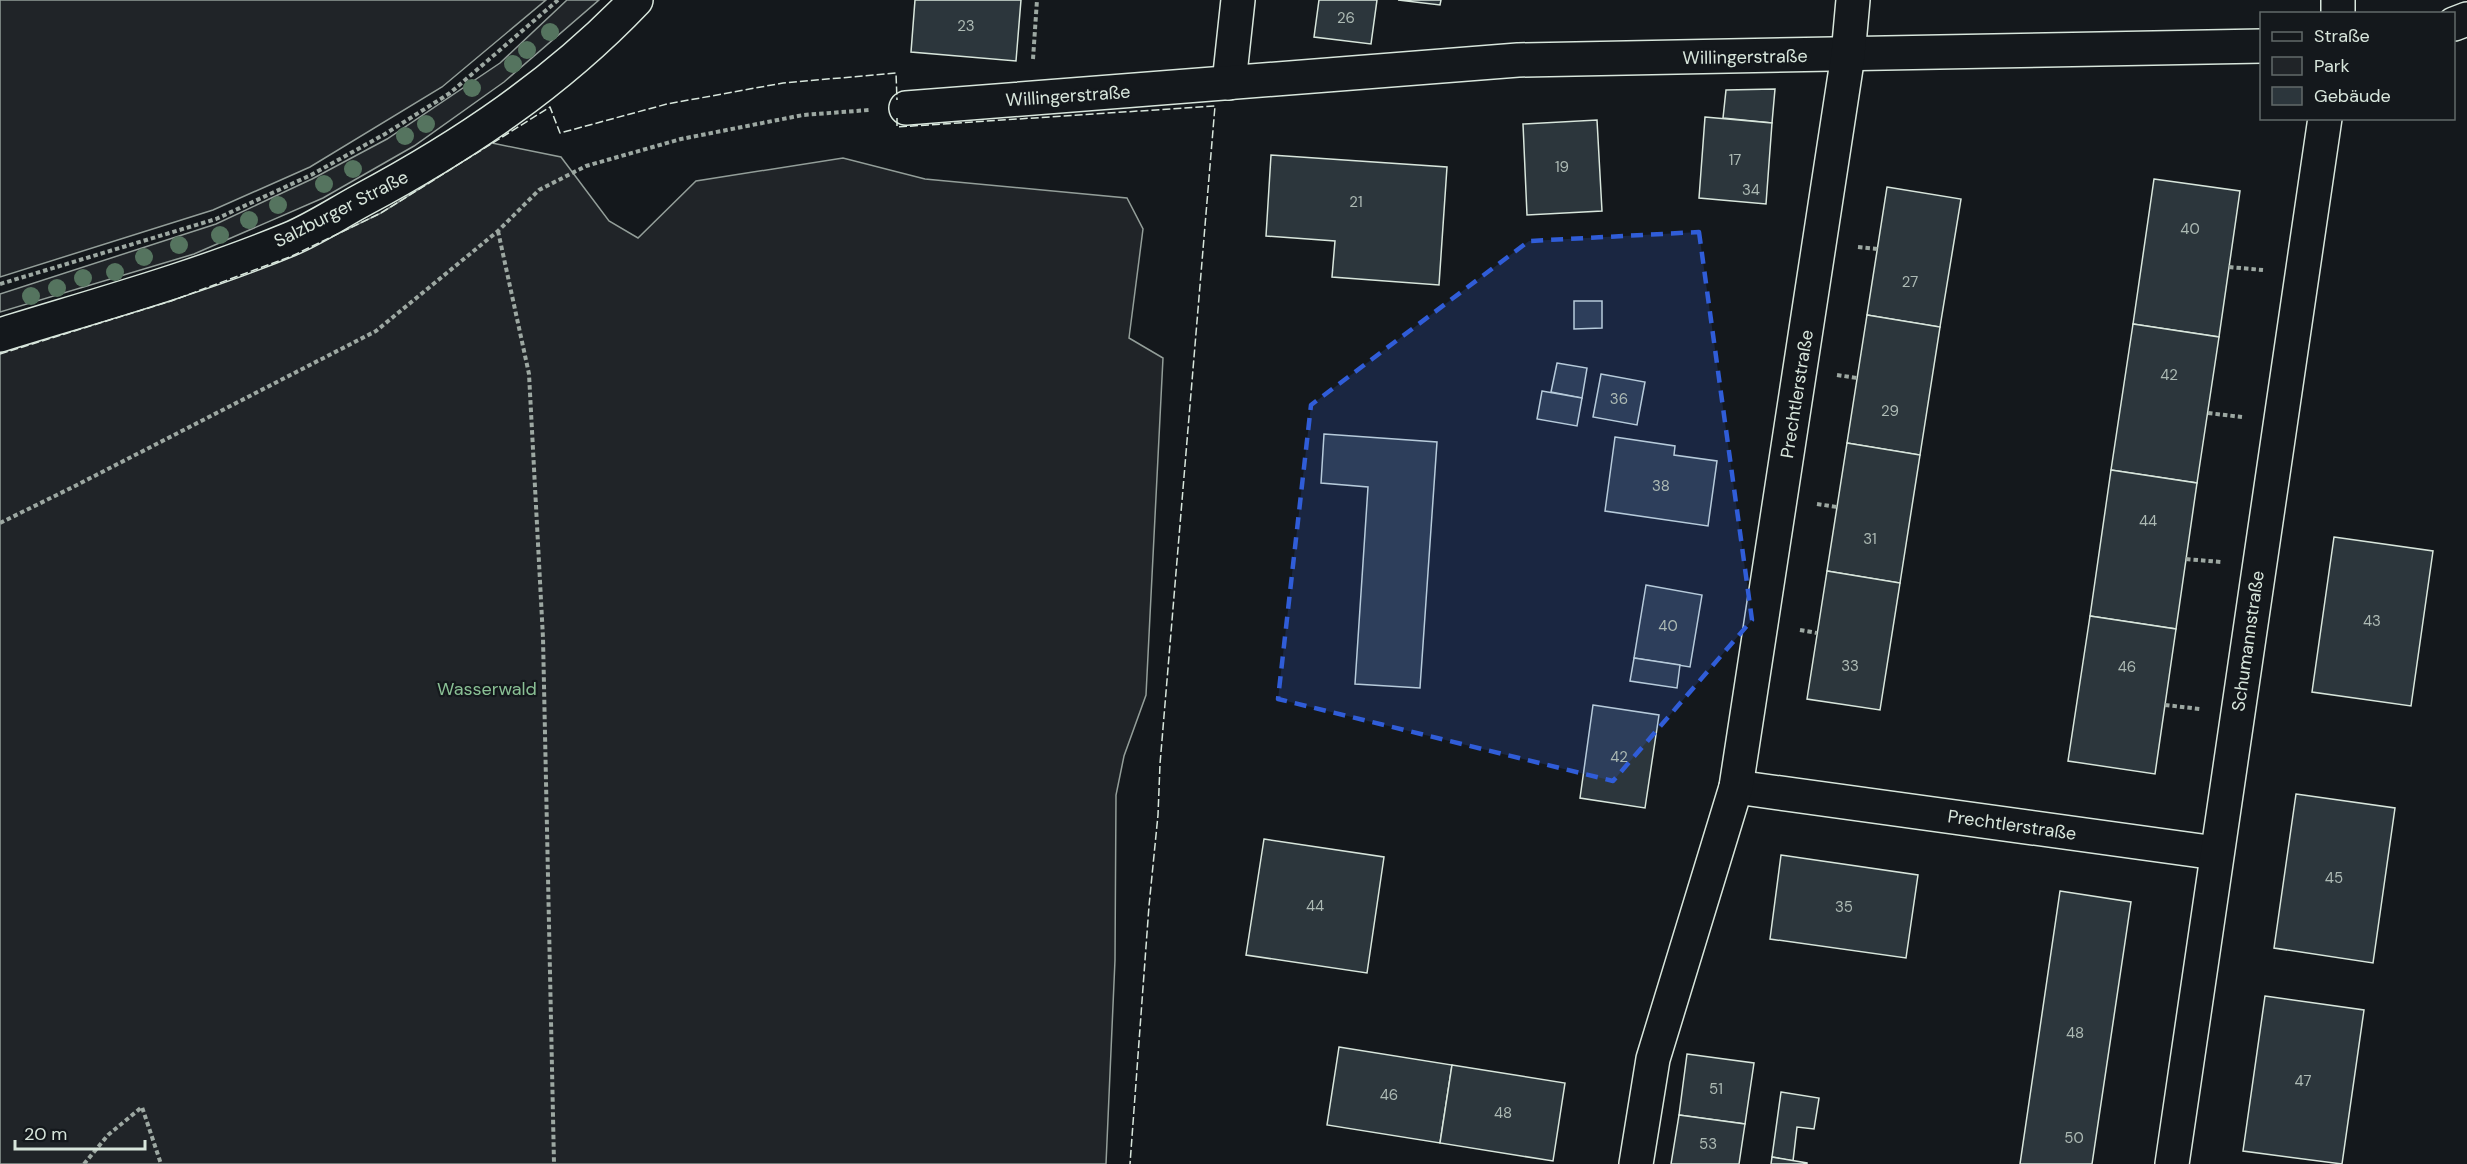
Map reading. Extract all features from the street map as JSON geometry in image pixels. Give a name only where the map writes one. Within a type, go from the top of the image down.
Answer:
[{"type":"street","name":"Salzburger Straße","points":[[0,335],[165,285],[291,238],[413,173],[513,109],[572,63],[636,0]]},
{"type":"street","points":[[1229,84],[1238,0]]},
{"type":"street","name":"Prechtlerstraße","points":[[1636,1164],[1653,1059],[1736,787],[1848,55],[1853,0]]},
{"type":"street","name":"Willingerstraße","points":[[906,108],[1518,60],[2260,46]]},
{"type":"street","name":"Schumannstraße","points":[[2172,1164],[2325,120]]},
{"type":"street","name":"Prechtlerstraße","points":[[1736,787],[2216,854]]},
{"type":"path","points":[[0,284],[216,219],[311,175],[385,134],[450,93],[558,0]]},
{"type":"path","points":[[1032,60],[1037,0]]},
{"type":"path","points":[[0,523],[376,331],[498,231],[539,190],[586,166],[681,139],[803,115],[906,108]]},
{"type":"path","points":[[498,231],[529,374],[543,638],[554,1164]]},
{"type":"path","points":[[2229,267],[2263,270]]},
{"type":"path","points":[[2208,413],[2242,417]]},
{"type":"path","points":[[2187,559],[2221,562]]},
{"type":"path","points":[[2165,705],[2200,710]]},
{"type":"path","points":[[84,1164],[108,1135],[142,1107],[161,1164]]},
{"type":"highlighted area","points":[[1699,232],[1752,620],[1613,781],[1278,699],[1311,405],[1529,241]]},
{"type":"green space","points":[[0,0],[546,0],[442,87],[310,167],[213,210],[0,277]]},
{"type":"green space","points":[[567,0],[599,0],[504,82],[414,146],[323,198],[194,254],[0,312],[0,294],[216,224],[312,179],[387,139],[500,63]]},
{"type":"green space","name":"Wasserwald","points":[[492,143],[561,157],[609,221],[638,238],[696,181],[843,158],[925,179],[1127,198],[1143,229],[1129,338],[1163,358],[1146,695],[1124,756],[1116,795],[1115,960],[1106,1164],[0,1164],[0,353],[171,301],[292,256],[381,213]]},
{"type":"building","points":[[915,0],[1021,0],[1016,61],[911,52]]},
{"type":"building","points":[[1319,0],[1377,0],[1371,44],[1314,37]]},
{"type":"building","points":[[1398,0],[1441,0],[1440,5]]},
{"type":"building","points":[[1775,89],[1772,123],[1723,118],[1726,90]]},
{"type":"building","points":[[1705,117],[1772,123],[1766,204],[1699,198]]},
{"type":"building","points":[[1597,120],[1602,211],[1527,215],[1523,124]]},
{"type":"building","points":[[1271,155],[1447,167],[1439,285],[1332,277],[1335,241],[1266,236]]},
{"type":"building","points":[[2154,179],[2240,191],[2219,337],[2133,324]]},
{"type":"building","points":[[1887,187],[1961,199],[1940,327],[1867,315]]},
{"type":"building","points":[[1574,301],[1602,301],[1602,328],[1574,329]]},
{"type":"building","points":[[1867,315],[1940,327],[1920,455],[1847,443]]},
{"type":"building","points":[[2133,324],[2219,337],[2197,483],[2111,470]]},
{"type":"building","points":[[1557,363],[1587,368],[1582,398],[1551,392]]},
{"type":"building","points":[[1601,374],[1645,382],[1637,425],[1593,417]]},
{"type":"building","points":[[1542,391],[1582,398],[1577,426],[1537,419]]},
{"type":"building","points":[[1324,434],[1437,442],[1420,688],[1355,684],[1368,487],[1321,483]]},
{"type":"building","points":[[1615,437],[1675,446],[1674,455],[1717,461],[1708,526],[1605,511]]},
{"type":"building","points":[[1847,443],[1920,455],[1900,583],[1827,571]]},
{"type":"building","points":[[2111,470],[2197,483],[2176,629],[2090,616]]},
{"type":"building","points":[[2334,537],[2433,551],[2411,706],[2312,692]]},
{"type":"building","points":[[1827,571],[1900,583],[1880,710],[1807,699]]},
{"type":"building","points":[[1646,585],[1702,595],[1690,667],[1634,658]]},
{"type":"building","points":[[2090,616],[2176,629],[2155,774],[2068,761]]},
{"type":"building","points":[[1634,658],[1680,665],[1677,688],[1630,681]]},
{"type":"building","points":[[1593,705],[1659,715],[1645,808],[1580,798]]},
{"type":"building","points":[[2296,794],[2395,808],[2373,963],[2274,948]]},
{"type":"building","points":[[1264,839],[1384,857],[1367,973],[1246,955]]},
{"type":"building","points":[[1781,855],[1918,875],[1906,958],[1770,939]]},
{"type":"building","points":[[2060,891],[2131,902],[2092,1164],[2020,1164]]},
{"type":"building","points":[[2265,996],[2364,1010],[2342,1164],[2243,1151]]},
{"type":"building","points":[[1339,1047],[1452,1065],[1440,1143],[1327,1125]]},
{"type":"building","points":[[1687,1054],[1754,1063],[1745,1124],[1679,1115]]},
{"type":"building","points":[[1452,1065],[1565,1083],[1553,1161],[1440,1143]]},
{"type":"building","points":[[1781,1092],[1819,1098],[1814,1129],[1797,1127],[1793,1161],[1772,1157]]},
{"type":"building","points":[[1679,1115],[1745,1124],[1739,1164],[1671,1164]]},
{"type":"building","points":[[1772,1157],[1807,1163],[1807,1164],[1771,1164]]},
{"type":"fence","points":[[0,354],[171,301],[292,256],[381,213],[550,107],[560,133],[667,104],[783,83],[896,73],[897,100]]},
{"type":"fence","points":[[897,118],[897,127],[1215,106],[1160,764],[1158,815],[1130,1164]]}]
